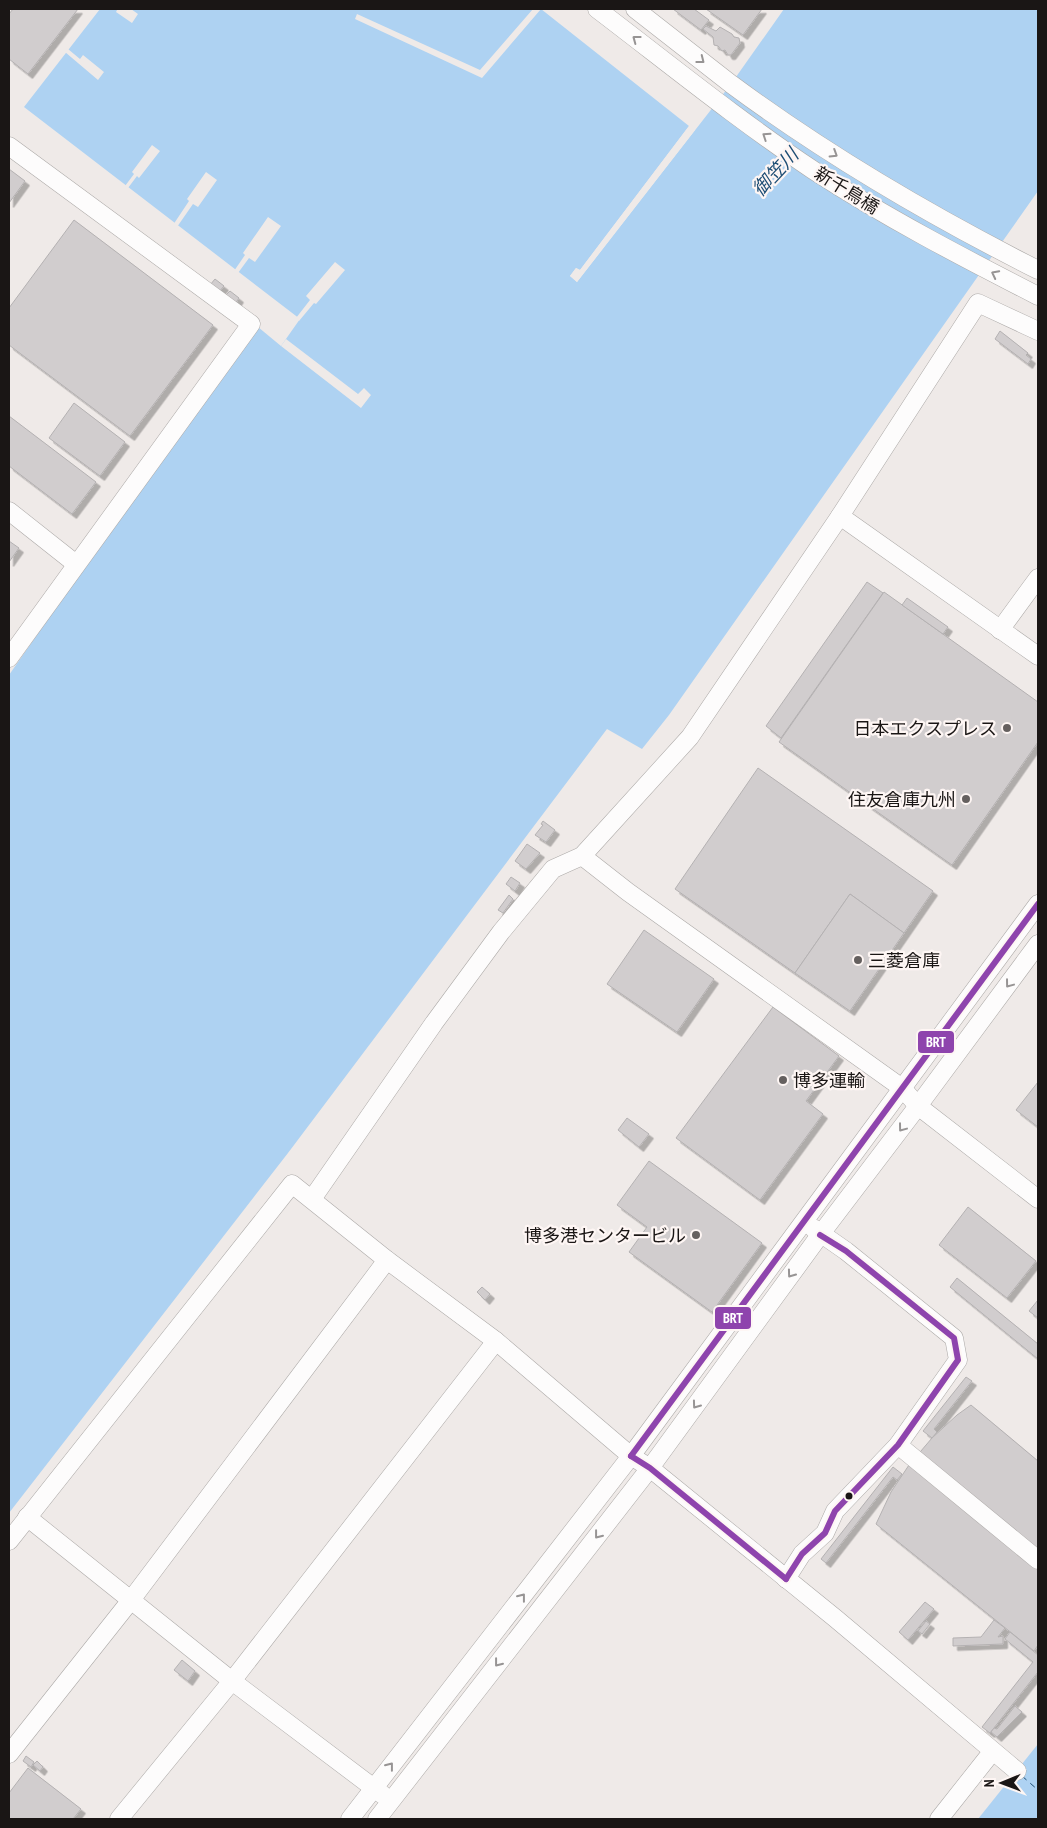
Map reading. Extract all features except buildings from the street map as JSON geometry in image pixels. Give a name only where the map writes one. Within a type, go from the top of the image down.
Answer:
[{"type":"street","name":"新千鳥橋","points":[[597,9],[741,119],[812,169],[873,207],[1038,296]]},
{"type":"street","name":"新千鳥橋","points":[[635,9],[731,84],[825,148],[884,186],[1038,270]]},
{"type":"street","points":[[9,146],[251,324],[9,658]]},
{"type":"street","points":[[312,1199],[434,1023],[501,932],[553,869],[582,856],[690,737],[840,516],[978,303],[1038,331]]},
{"type":"street","points":[[9,511],[76,564]]},
{"type":"street","points":[[840,516],[1038,656]]},
{"type":"street","points":[[1000,630],[1038,578]]},
{"type":"street","points":[[582,856],[628,892],[902,1088],[918,1106],[1038,1199]]},
{"type":"street","points":[[350,1819],[631,1456],[1038,904]]},
{"type":"street","points":[[377,1819],[650,1468],[820,1235],[1038,944]]},
{"type":"street","points":[[9,1541],[292,1184],[387,1260],[496,1341],[631,1456],[650,1468],[835,1618],[992,1752],[1017,1771]]},
{"type":"street","points":[[786,1579],[802,1554],[825,1533],[835,1511],[898,1445],[958,1360],[954,1338],[846,1251],[820,1235],[804,1220]]},
{"type":"street","points":[[9,1754],[131,1600],[387,1260]]},
{"type":"street","points":[[119,1819],[232,1681],[496,1341]]},
{"type":"street","points":[[898,1445],[1038,1560]]},
{"type":"street","points":[[27,1517],[232,1681],[390,1801]]},
{"type":"street","points":[[939,1819],[992,1752]]},
{"type":"water","name":"御笠川","points":[[100,9],[541,9],[689,126],[580,270],[576,268],[570,276],[577,282],[731,84],[784,9],[1038,9],[1038,191],[669,715],[642,749],[607,729],[288,1153],[9,1513],[9,675],[111,529],[258,327],[281,346],[300,319],[24,107]]},
{"type":"water","points":[[1038,1744],[1038,1819],[978,1819]]},
{"type":"pier","points":[[116,9],[131,9],[138,14],[132,23],[116,12]]},
{"type":"pier","points":[[533,9],[541,9],[482,78],[355,19],[357,14],[480,70]]},
{"type":"pier","points":[[68,49],[80,59],[83,55],[104,72],[98,80],[65,52]]},
{"type":"pier","points":[[689,126],[691,128],[586,267],[693,129],[695,130],[577,282],[570,276],[576,268],[580,270]]},
{"type":"pier","points":[[152,145],[160,151],[139,178],[137,176],[128,188],[125,186],[134,174],[132,172]]},
{"type":"pier","points":[[206,172],[217,180],[198,207],[193,204],[177,227],[173,225],[189,201],[187,199]]},
{"type":"pier","points":[[268,217],[281,226],[255,262],[249,258],[238,273],[234,271],[245,255],[243,253]]},
{"type":"pier","points":[[335,262],[345,270],[299,321],[296,318],[310,300],[306,296]]},
{"type":"pier","points":[[286,339],[358,394],[364,388],[371,395],[361,408],[281,346]]},
{"type":"ferry route","points":[[1022,1776],[1038,1790]]},
{"type":"transit line","name":"BRT","points":[[631,1456],[1038,904]]},
{"type":"transit line","name":"BRT","points":[[786,1579],[802,1554],[825,1533],[835,1511],[898,1445],[958,1360],[954,1338],[846,1251],[820,1235]]},
{"type":"transit line","name":"BRT","points":[[631,1456],[650,1468],[786,1579]]},
{"type":"place","name":"日本エクスプレス","points":[[1007,728]]},
{"type":"place","name":"住友倉庫九州","points":[[966,799]]},
{"type":"place","name":"三菱倉庫","points":[[858,960]]},
{"type":"place","name":"博多運輸","points":[[783,1080]]},
{"type":"place","name":"博多港センタービル","points":[[696,1235]]}]
